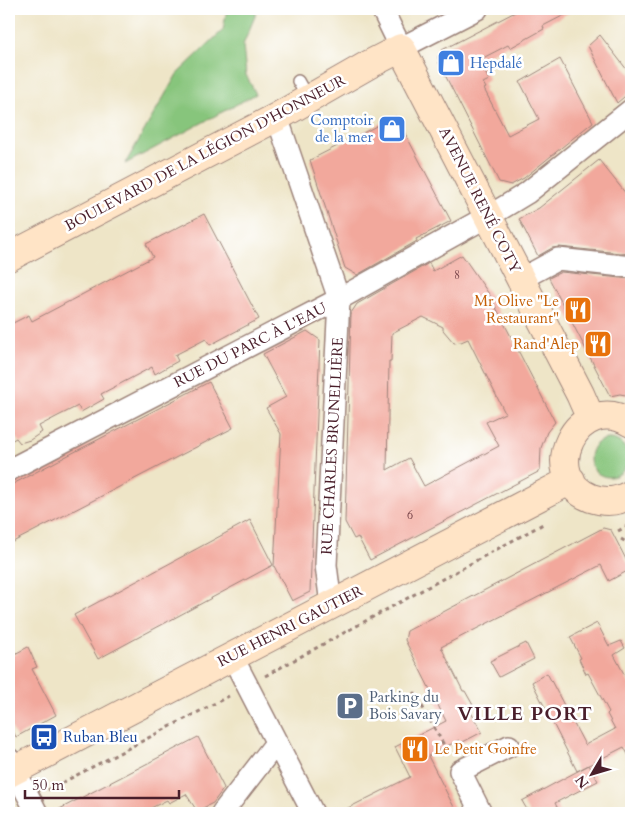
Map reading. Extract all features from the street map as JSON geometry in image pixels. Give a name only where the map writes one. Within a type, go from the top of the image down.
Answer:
[{"type":"main road","name":"BOULEVARD DE LA LÉGION D'HONNEUR","points":[[9,258],[277,117],[303,90],[368,65],[401,48]]},
{"type":"main road","name":"AVENUE RENÉ COTY","points":[[401,48],[580,394],[590,419]]},
{"type":"main road","points":[[631,423],[617,416],[604,415],[590,419],[578,427],[570,438],[565,452],[566,466],[571,480],[578,490],[588,496],[610,502],[631,494]]},
{"type":"main road","name":"RUE HENRI GAUTIER","points":[[11,767],[232,656],[571,480]]},
{"type":"street","name":"AVENUE RENÉ COTY","points":[[382,9],[401,48]]},
{"type":"street","points":[[401,48],[477,9]]},
{"type":"street","name":"RUE DU PARC À L'EAU","points":[[9,470],[340,299],[489,216],[528,193],[631,110]]},
{"type":"street","name":"RUE CHARLES BRUNELLIÈRE","points":[[277,117],[340,299],[326,565],[331,605]]},
{"type":"street","points":[[521,279],[558,259],[631,267]]},
{"type":"street","points":[[232,656],[246,687],[313,813]]},
{"type":"street","points":[[222,813],[276,743]]},
{"type":"street","points":[[481,813],[460,771],[509,746]]},
{"type":"street","points":[[11,767],[34,807]]},
{"type":"path","points":[[34,807],[246,687],[546,522]]},
{"type":"path","points":[[618,531],[631,524]]},
{"type":"path","points":[[621,539],[628,543],[631,548]]},
{"type":"path","points":[[414,692],[438,738],[460,771]]},
{"type":"green space","points":[[227,9],[258,9],[243,45],[246,75],[256,94],[125,164],[177,74],[223,30]]},
{"type":"green space","points":[[609,439],[623,444],[628,458],[623,472],[609,477],[595,472],[590,458],[595,444]]},
{"type":"building","points":[[521,9],[576,9],[543,26],[544,29],[510,48],[508,45],[479,60],[489,80],[483,83],[486,88],[484,89],[508,135],[539,119],[520,82],[560,59],[593,122],[524,178],[511,185],[499,182],[439,63],[438,57],[442,50]]},
{"type":"building","points":[[600,35],[631,75],[631,91],[617,103],[588,46]]},
{"type":"building","points":[[396,116],[451,221],[416,239],[417,241],[357,275],[345,268],[310,160]]},
{"type":"building","points":[[599,160],[631,200],[631,254],[559,247],[552,248],[538,256],[519,219],[539,208]]},
{"type":"building","points":[[204,214],[259,319],[210,345],[206,339],[175,355],[178,361],[155,374],[152,367],[101,394],[104,399],[81,412],[78,406],[39,426],[42,432],[30,440],[20,443],[16,438],[9,442],[9,325],[29,315],[32,321],[153,257],[146,244]]},
{"type":"building","points":[[462,255],[489,294],[555,422],[547,432],[541,448],[540,471],[370,560],[358,537],[354,539],[345,522],[351,313],[357,304],[429,263],[433,271]],"holes":[[[423,317],[443,327],[443,330],[454,343],[468,339],[505,413],[486,422],[499,446],[424,486],[409,458],[387,470],[389,361],[391,361],[392,333]]]},
{"type":"building","points":[[561,272],[631,279],[631,396],[620,394],[610,396],[549,278]]},
{"type":"building","points":[[307,331],[320,340],[310,592],[292,601],[274,566],[281,434],[266,408],[286,397],[263,354]]},
{"type":"building","points":[[209,382],[233,428],[9,544],[9,486]]},
{"type":"building","points":[[250,520],[273,565],[98,659],[74,615]]},
{"type":"building","points":[[603,528],[611,530],[631,569],[609,581],[601,565],[441,647],[463,691],[465,691],[474,707],[469,709],[482,732],[461,743],[459,740],[428,756],[457,813],[338,813],[410,777],[395,747],[446,721],[405,640],[407,631]]},
{"type":"building","points":[[597,623],[609,646],[621,641],[625,648],[614,655],[631,687],[631,760],[624,747],[577,771],[532,682],[547,673],[585,745],[615,729],[607,714],[609,712],[588,673],[586,674],[579,659],[581,658],[570,637]]},
{"type":"building","points":[[526,643],[534,659],[499,677],[490,661]]},
{"type":"building","points":[[28,647],[37,667],[32,669],[56,715],[16,737],[9,723],[9,657]]},
{"type":"building","points":[[198,737],[224,788],[213,803],[197,811],[186,794],[169,803],[167,800],[141,813],[52,813]]},
{"type":"building","points":[[589,765],[598,781],[555,803],[560,813],[529,813],[522,801]]},
{"type":"place","name":"Hepdalé","points":[[451,63]]},
{"type":"place","name":"Comptoir de la mer","points":[[392,129]]},
{"type":"place","name":"Mr Olive \"Le Restaurant\"","points":[[578,310]]},
{"type":"place","name":"Rand'Alep","points":[[598,344]]},
{"type":"place","name":"Parking du Bois Savary","points":[[350,706]]},
{"type":"place","name":"Ruban Bleu","points":[[44,737]]},
{"type":"place","name":"Le Petit Goinfre","points":[[415,749]]},
{"type":"district","name":"VILLE PORT","points":[[525,713]]}]
